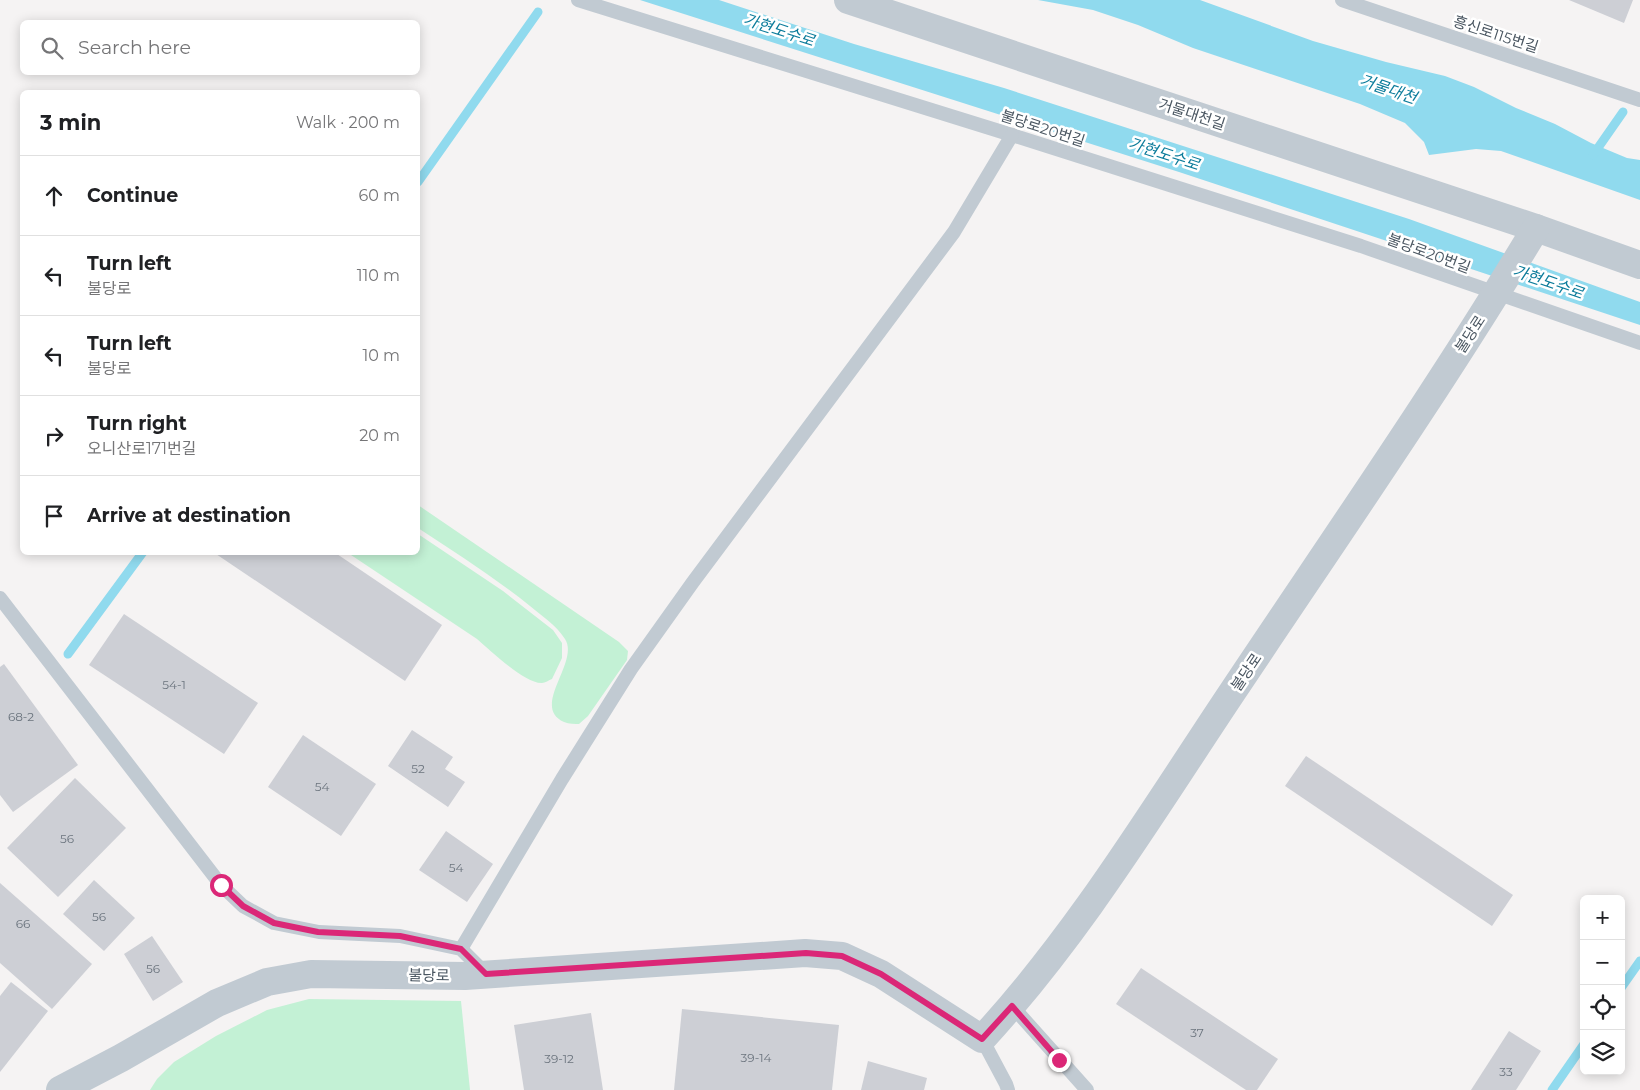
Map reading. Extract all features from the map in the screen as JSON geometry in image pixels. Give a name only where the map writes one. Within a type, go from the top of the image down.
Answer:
[{"type":"street","name":"거물대천길","points":[[848,0],[1536,228]]},
{"type":"street","points":[[1536,228],[1640,265]]},
{"type":"street","name":"불당로","points":[[60,1090],[121,1058],[217,1003],[267,982],[310,974],[465,976],[806,953],[842,956],[881,974],[982,1039],[1012,1006],[1088,907],[1496,294],[1536,228]]},
{"type":"lane","name":"불당로20번길","points":[[578,0],[1361,246],[1640,343]]},
{"type":"lane","name":"흥신로115번길","points":[[1342,0],[1640,100]]},
{"type":"lane","points":[[461,949],[562,779],[631,669],[699,574],[949,240],[1012,135]]},
{"type":"lane","points":[[0,598],[221,885],[243,906],[274,923],[318,932],[400,936],[461,949],[486,974]]},
{"type":"lane","points":[[1012,1006],[1087,1090]]},
{"type":"lane","points":[[982,1039],[1008,1090]]},
{"type":"green space","points":[[420,506],[619,642],[628,651],[627,660],[588,716],[579,724],[564,722],[555,715],[552,706],[553,695],[566,660],[568,649],[565,639],[549,621],[475,566],[420,529]]},
{"type":"green space","points":[[420,535],[503,591],[553,630],[562,643],[562,658],[552,679],[544,683],[535,682],[508,666],[477,639],[351,555],[420,555]]},
{"type":"green space","points":[[309,999],[461,1001],[470,1090],[150,1090],[157,1079],[174,1062],[216,1036],[267,1010]]},
{"type":"water","name":"가현도수로","points":[[640,0],[719,0],[854,44],[1004,88],[1409,219],[1640,302],[1640,325],[1179,172]]},
{"type":"water","name":"거물대천","points":[[1038,0],[1200,0],[1313,41],[1386,62],[1445,76],[1474,87],[1516,108],[1555,124],[1591,143],[1627,158],[1640,160],[1640,200],[1501,151],[1476,149],[1429,155],[1424,142],[1405,123],[1360,104],[1193,48],[1138,25],[1093,10]]},
{"type":"building","points":[[1569,0],[1633,0],[1624,23]]},
{"type":"building","points":[[217,555],[338,555],[442,625],[405,681]]},
{"type":"building","points":[[124,614],[258,703],[224,754],[89,665]]},
{"type":"building","points":[[4,664],[78,765],[13,812],[0,795],[0,667]]},
{"type":"building","points":[[412,730],[453,757],[445,769],[465,782],[448,807],[388,766]]},
{"type":"building","points":[[303,735],[376,784],[341,836],[268,787]]},
{"type":"building","points":[[1306,756],[1513,895],[1492,926],[1285,786]]},
{"type":"building","points":[[75,778],[126,828],[58,897],[7,848]]},
{"type":"building","points":[[446,831],[493,864],[467,902],[419,870]]},
{"type":"building","points":[[94,880],[135,918],[104,951],[63,914]]},
{"type":"building","points":[[0,883],[92,964],[52,1009],[0,963]]},
{"type":"building","points":[[152,936],[183,982],[153,1001],[124,954]]},
{"type":"building","points":[[1141,968],[1278,1059],[1257,1090],[1246,1090],[1116,1004]]},
{"type":"building","points":[[11,982],[48,1011],[0,1072],[0,996]]},
{"type":"building","points":[[682,1009],[839,1025],[832,1090],[674,1090]]},
{"type":"building","points":[[591,1013],[603,1090],[524,1090],[514,1025]]},
{"type":"building","points":[[1509,1031],[1541,1051],[1516,1090],[1471,1090]]},
{"type":"building","points":[[868,1061],[927,1078],[924,1090],[861,1090]]},
{"type":"waterway","points":[[420,179],[538,12]]},
{"type":"waterway","points":[[1593,155],[1623,112]]},
{"type":"waterway","points":[[68,654],[141,555]]},
{"type":"waterway","points":[[1623,985],[1640,961]]},
{"type":"waterway","points":[[1552,1090],[1580,1050]]},
{"type":"route","points":[[221,885],[243,906],[274,923],[318,932],[400,936],[461,949],[486,974],[806,953],[842,956],[881,974],[982,1039],[1012,1006],[1059,1060]]}]
